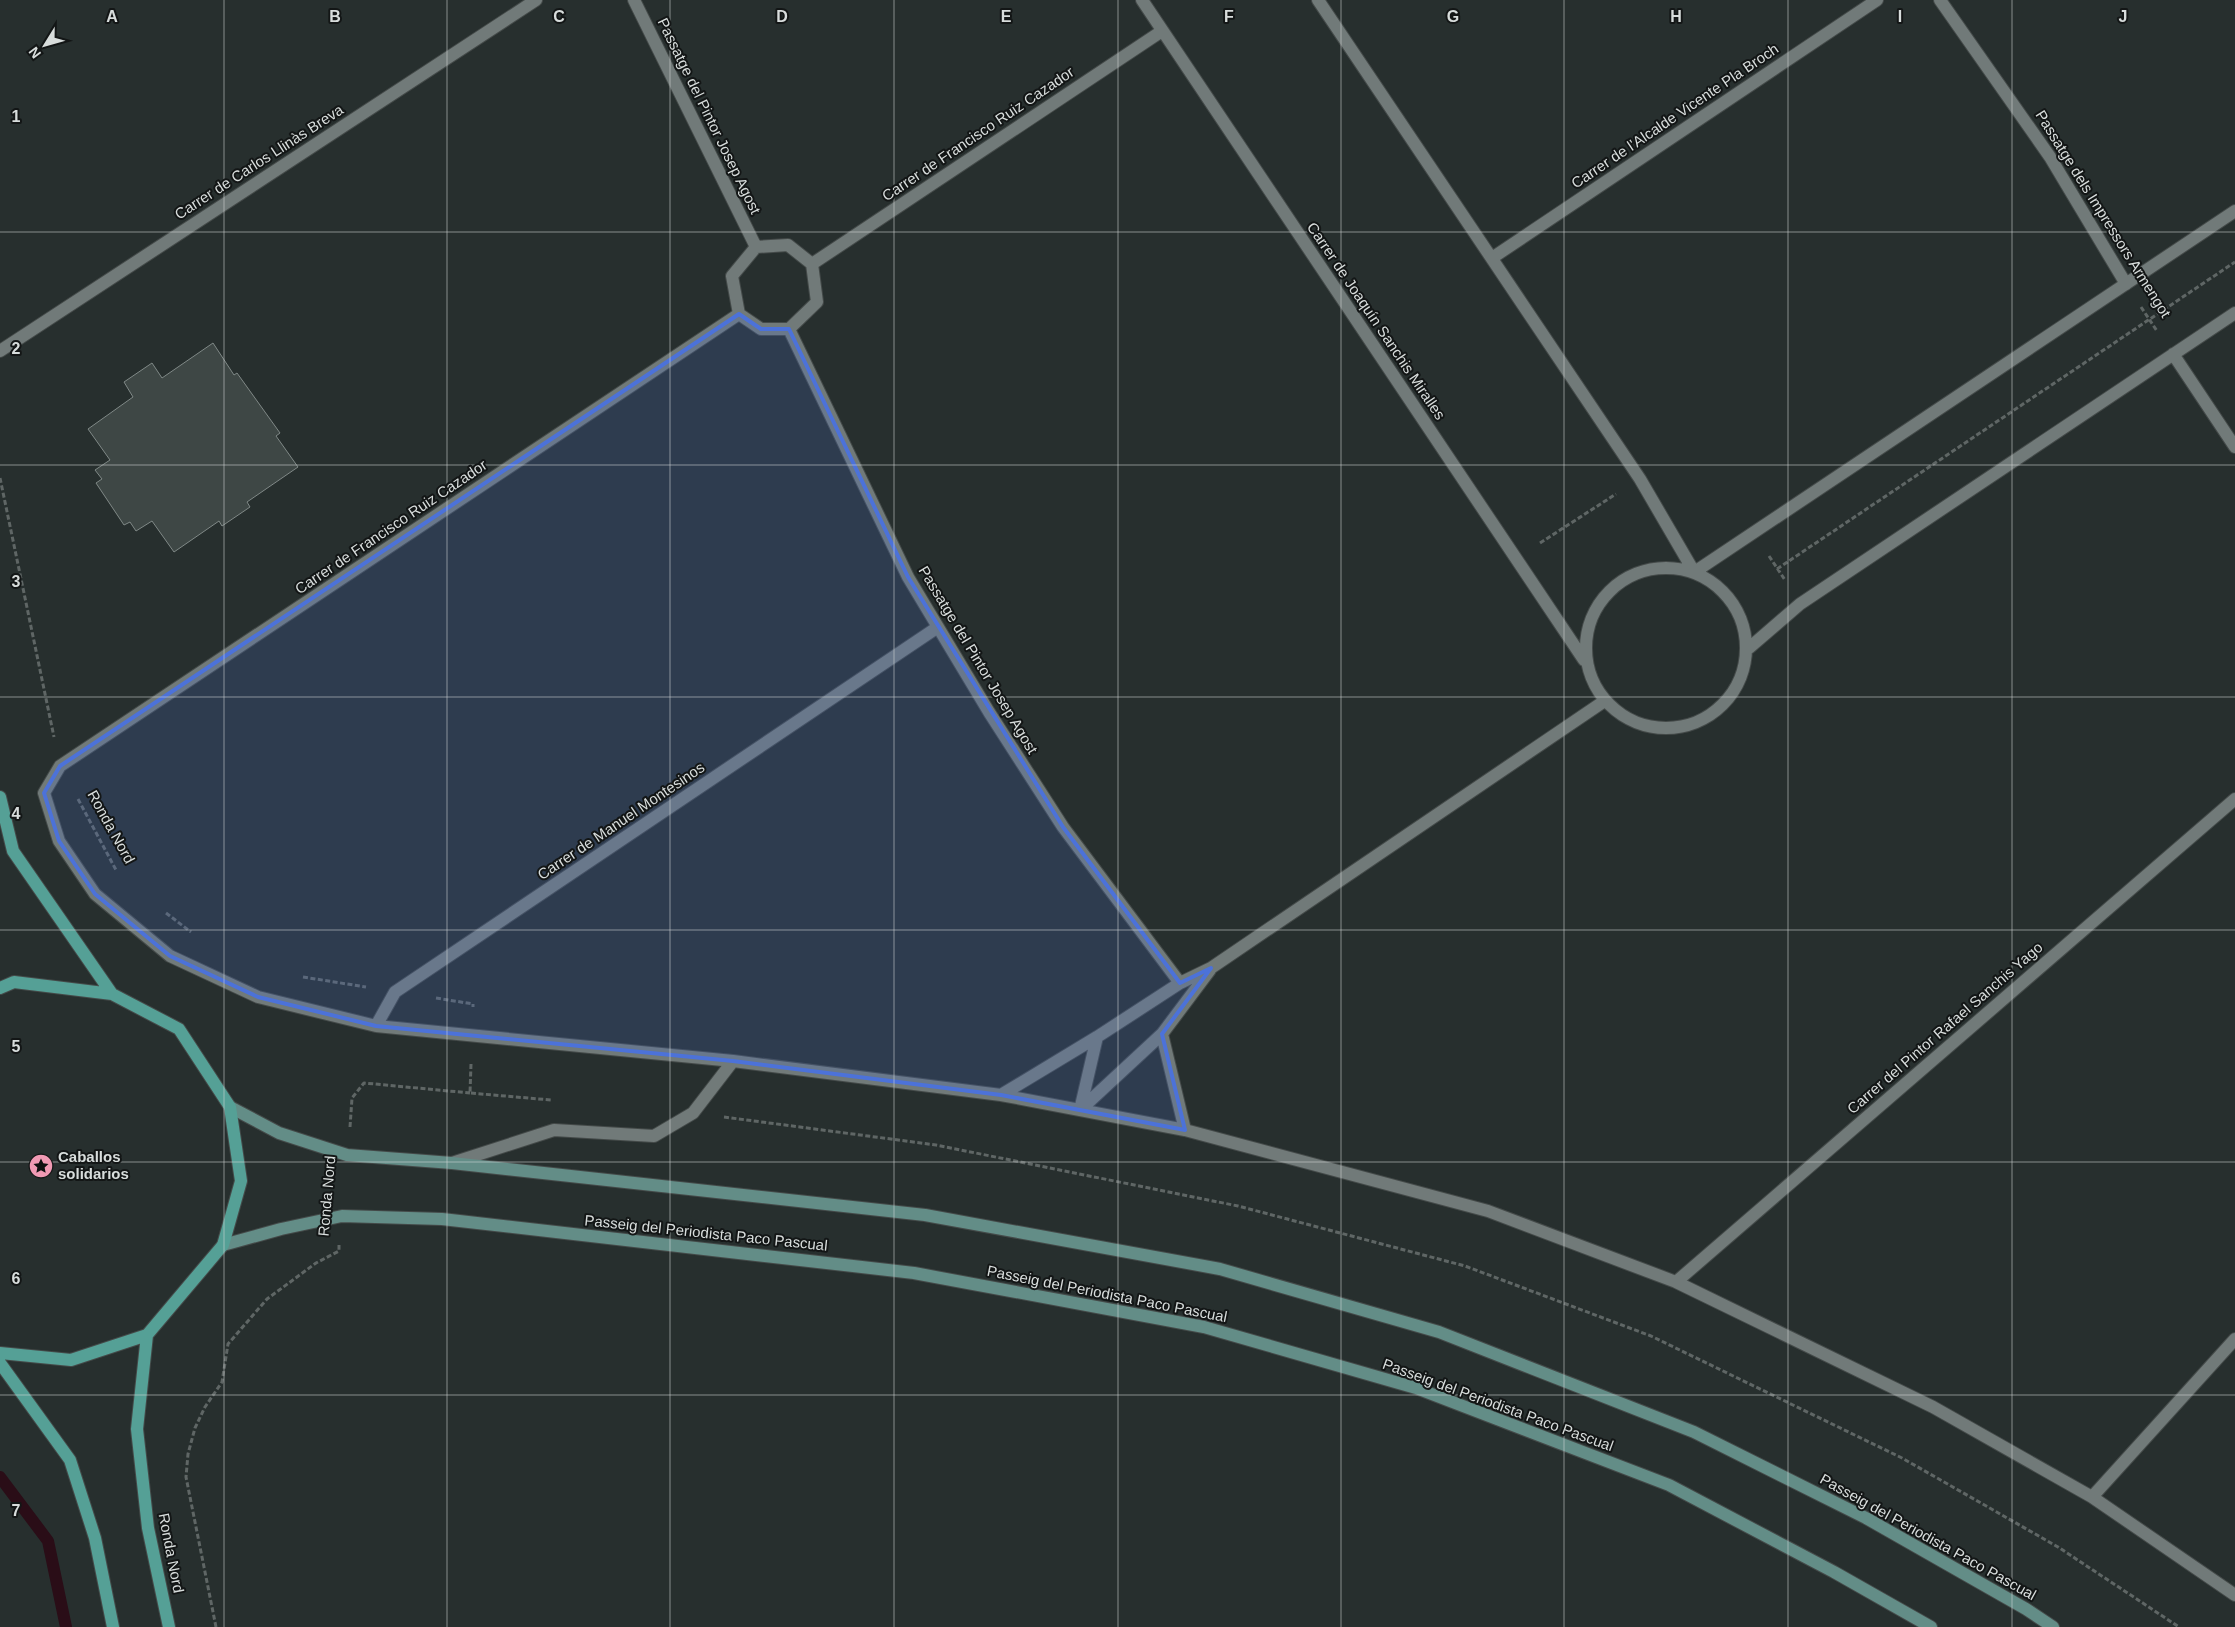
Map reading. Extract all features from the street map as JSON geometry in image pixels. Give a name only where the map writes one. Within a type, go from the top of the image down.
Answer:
[{"type":"main road","points":[[0,797],[13,851],[112,994]]},
{"type":"main road","points":[[0,988],[14,982],[112,994],[178,1030],[230,1108],[241,1181],[224,1245],[147,1335],[71,1360],[0,1353]]},
{"type":"main road","name":"Ronda Nord","points":[[147,1335],[137,1429],[148,1528],[169,1627]]},
{"type":"main road","points":[[0,1363],[70,1460],[95,1538],[113,1627]]},
{"type":"street","name":"Carrer de Carlos Llinàs Breva","points":[[0,352],[536,0]]},
{"type":"street","name":"Passatge del Pintor Josep Agost","points":[[634,0],[756,247]]},
{"type":"street","name":"Carrer de Joaquín Sanchis Miralles","points":[[1142,0],[1584,660]]},
{"type":"street","points":[[1318,0],[1640,479],[1694,570],[1734,601],[1749,648]]},
{"type":"street","name":"Carrer de l'Alcalde Vicente Pla Broch","points":[[1492,258],[1877,0]]},
{"type":"street","name":"Passatge dels Impressors Armengot","points":[[1940,0],[2050,157],[2126,284]]},
{"type":"street","name":"Carrer de Francisco Ruiz Cazador","points":[[812,264],[1162,31]]},
{"type":"street","points":[[2235,211],[1754,532],[1694,570],[1637,570],[1595,606],[1584,660],[1603,702],[1645,729],[1695,726],[1734,696],[1749,648],[1800,604],[2235,313]]},
{"type":"street","points":[[788,244],[812,264],[817,302],[789,330],[761,329],[739,314],[732,276],[756,247],[788,244]]},
{"type":"street","name":"Carrer de Francisco Ruiz Cazador","points":[[60,766],[739,314]]},
{"type":"street","name":"Passatge del Pintor Josep Agost","points":[[789,330],[908,577],[989,712],[1063,827],[1180,982]]},
{"type":"street","points":[[2173,354],[2235,447]]},
{"type":"street","name":"Carrer de Manuel Montesinos","points":[[376,1026],[395,992],[938,627]]},
{"type":"street","points":[[1001,1095],[1097,1037],[1180,982],[1212,968],[1603,702]]},
{"type":"street","points":[[60,766],[44,793],[59,841],[95,894],[170,956],[258,997],[376,1026],[733,1061],[1001,1095],[1185,1130],[1488,1211],[1676,1282],[1933,1407],[2092,1497],[2235,1594]]},
{"type":"street","name":"Carrer del Pintor Rafael Sanchis Yago","points":[[1676,1282],[2235,800]]},
{"type":"street","points":[[1080,1110],[1162,1034],[1212,968]]},
{"type":"street","points":[[1162,1034],[1185,1130]]},
{"type":"street","points":[[1080,1110],[1097,1037]]},
{"type":"street","name":"Passeig del Periodista Paco Pascual","points":[[452,1163],[554,1130],[654,1136],[693,1113],[733,1061]]},
{"type":"street","name":"Passeig del Periodista Paco Pascual","points":[[230,1108],[279,1133],[348,1155],[452,1163],[925,1215],[1220,1269],[1439,1332],[1694,1432],[1866,1518],[2026,1609],[2053,1627]]},
{"type":"street","name":"Passeig del Periodista Paco Pascual","points":[[224,1245],[281,1228],[342,1216],[442,1219],[914,1273],[1204,1327],[1416,1388],[1669,1485],[1834,1572],[1931,1627]]},
{"type":"street","points":[[2092,1497],[2235,1338]]},
{"type":"path","points":[[1778,569],[2235,262]]},
{"type":"path","name":"Passatge dels Impressors Armengot","points":[[2126,284],[2173,354]]},
{"type":"path","name":"Ronda Nord","points":[[0,478],[60,766],[118,875]]},
{"type":"path","points":[[1516,558],[1640,479]]},
{"type":"path","points":[[1754,532],[1800,604]]},
{"type":"path","points":[[162,909],[190,932],[199,936]]},
{"type":"path","points":[[294,975],[474,1004]]},
{"type":"path","name":"Ronda Nord","points":[[348,1155],[352,1098],[364,1083],[470,1093]]},
{"type":"path","name":"Ronda Nord","points":[[216,1627],[186,1477],[188,1454],[195,1428],[205,1407],[222,1382],[228,1344],[268,1299],[316,1263],[339,1251],[342,1216]]},
{"type":"highlighted area","points":[[739,314],[761,329],[789,329],[908,577],[1063,827],[1180,983],[1211,968],[1162,1034],[1185,1130],[1001,1095],[733,1061],[376,1026],[258,997],[170,956],[95,894],[59,841],[44,793],[60,766]]},
{"type":"building","points":[[213,343],[234,375],[237,373],[280,433],[276,436],[298,467],[247,502],[250,507],[222,526],[219,521],[174,552],[152,521],[136,531],[130,522],[124,525],[96,483],[102,479],[95,470],[110,460],[88,429],[133,397],[124,382],[152,363],[162,378]]},
{"type":"waterway","points":[[0,1477],[48,1541],[66,1627]]},
{"type":"place","name":"Caballos solidarios","points":[[41,1166]]}]
